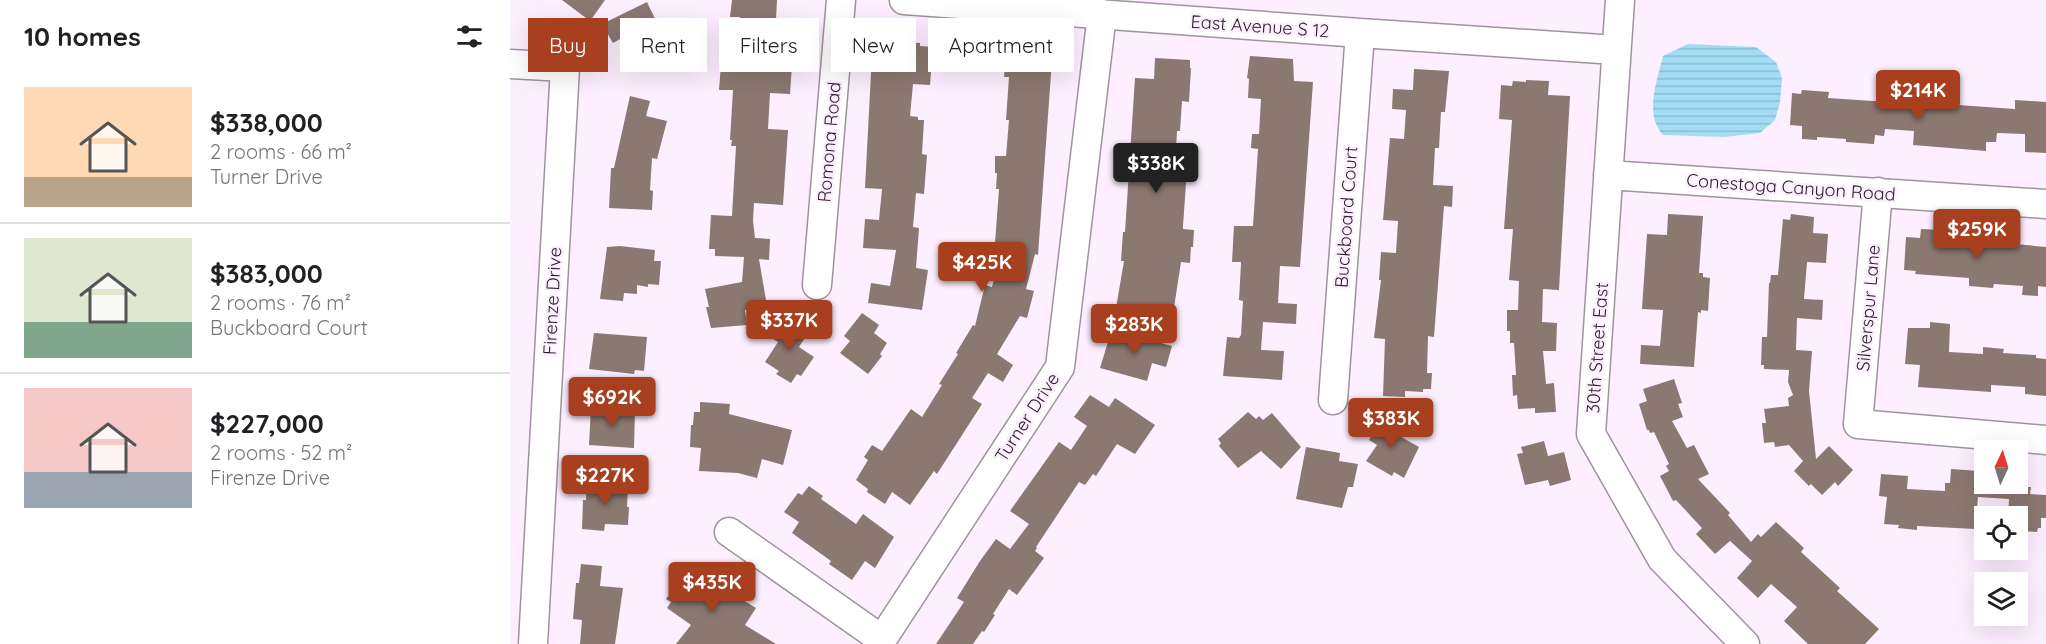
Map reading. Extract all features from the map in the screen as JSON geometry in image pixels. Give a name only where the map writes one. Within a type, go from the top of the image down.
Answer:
[{"type":"street","name":"Romona Road","points":[[817,285],[841,0]]},
{"type":"street","name":"East Avenue S 12","points":[[904,0],[1616,50]]},
{"type":"street","name":"30th Street East","points":[[1620,0],[1591,434],[1662,560],[1744,644]]},
{"type":"street","name":"Turner Drive","points":[[880,642],[1060,367],[1102,14]]},
{"type":"street","name":"Buckboard Court","points":[[1333,400],[1360,33]]},
{"type":"street","name":"Firenze Drive","points":[[510,64],[565,67],[533,644]]},
{"type":"street","name":"Conestoga Canyon Road","points":[[1608,175],[2046,204]]},
{"type":"street","name":"Silverspur Lane","points":[[1878,192],[1858,424],[2046,440]]},
{"type":"street","points":[[729,532],[880,642]]},
{"type":"water","points":[[1688,44],[1756,47],[1776,62],[1782,78],[1780,102],[1775,120],[1760,133],[1724,137],[1663,135],[1657,127],[1653,107],[1655,86],[1663,56]]},
{"type":"building","points":[[562,0],[605,0],[592,18],[586,18]]},
{"type":"building","points":[[732,0],[777,0],[776,18],[730,17]]},
{"type":"building","points":[[647,2],[655,18],[620,18],[620,39],[613,43],[608,34],[608,21]]},
{"type":"building","points":[[916,43],[920,43],[920,46],[928,47],[928,72],[931,72],[930,85],[913,84],[910,116],[924,120],[922,154],[927,155],[924,194],[916,193],[913,227],[919,228],[916,268],[928,270],[922,310],[868,303],[871,283],[890,286],[896,250],[863,248],[865,219],[879,220],[882,189],[865,188],[871,72],[916,72]]},
{"type":"building","points":[[1250,56],[1293,59],[1294,81],[1313,82],[1300,267],[1280,266],[1278,303],[1297,304],[1296,324],[1263,322],[1261,350],[1284,351],[1282,380],[1223,376],[1227,337],[1239,338],[1241,335],[1243,301],[1239,300],[1241,262],[1232,262],[1234,226],[1253,226],[1258,149],[1251,148],[1252,134],[1259,134],[1261,99],[1248,98],[1249,79],[1247,78]]},
{"type":"building","points":[[1155,58],[1190,60],[1191,68],[1189,102],[1182,101],[1180,131],[1177,131],[1175,168],[1187,169],[1183,229],[1194,230],[1193,247],[1191,247],[1190,263],[1181,262],[1173,314],[1161,313],[1161,315],[1116,308],[1124,261],[1121,261],[1135,78],[1154,79]]},
{"type":"building","points":[[1414,69],[1449,71],[1445,112],[1441,112],[1439,148],[1435,148],[1433,185],[1453,186],[1452,207],[1444,206],[1434,337],[1428,336],[1427,373],[1432,373],[1431,389],[1423,389],[1423,392],[1405,391],[1405,397],[1383,396],[1385,339],[1374,338],[1381,280],[1379,280],[1381,252],[1396,253],[1398,221],[1383,220],[1390,138],[1404,139],[1406,110],[1392,109],[1393,89],[1413,90]]},
{"type":"building","points":[[720,72],[792,72],[790,94],[770,93],[768,129],[788,130],[783,205],[754,203],[755,238],[770,239],[769,260],[759,259],[767,306],[745,310],[747,325],[711,328],[705,289],[742,282],[744,257],[715,256],[715,249],[709,249],[711,215],[732,216],[736,146],[731,146],[732,140],[730,140],[733,90],[719,90]]},
{"type":"building","points":[[1004,72],[1051,72],[1038,255],[1035,254],[1026,289],[1034,291],[1027,318],[1020,316],[997,354],[1013,365],[1003,382],[988,373],[972,398],[982,404],[937,474],[934,471],[910,505],[892,492],[885,504],[867,492],[868,489],[856,480],[868,460],[864,457],[872,445],[882,451],[911,409],[922,417],[942,385],[939,384],[958,354],[956,353],[973,325],[975,326],[985,285],[992,287],[999,260],[1000,244],[995,243],[999,189],[996,189],[995,156],[1006,156],[1009,120],[1006,120],[1009,77],[1004,77]]},
{"type":"building","points":[[1526,80],[1549,81],[1548,95],[1570,96],[1559,290],[1543,289],[1542,322],[1557,323],[1556,351],[1543,351],[1546,384],[1554,383],[1556,412],[1535,413],[1535,408],[1518,409],[1517,395],[1513,396],[1512,375],[1516,375],[1514,343],[1510,343],[1510,331],[1507,331],[1507,310],[1518,310],[1519,281],[1509,280],[1513,229],[1504,229],[1512,120],[1499,119],[1501,85],[1512,86],[1513,81],[1526,82]]},
{"type":"building","points":[[1802,90],[1829,92],[1828,98],[1903,103],[1904,93],[1945,96],[1944,104],[2015,109],[2015,100],[2046,102],[2046,153],[2025,152],[2025,134],[1997,133],[1996,142],[1986,142],[1986,151],[1913,145],[1914,131],[1885,129],[1884,136],[1875,135],[1874,144],[1846,142],[1846,139],[1817,137],[1817,140],[1802,139],[1802,126],[1790,125],[1792,93],[1801,94]]},
{"type":"building","points":[[630,96],[650,101],[646,116],[667,121],[657,159],[652,158],[650,190],[653,191],[652,210],[609,208],[611,168],[614,168]]},
{"type":"building","points":[[1668,214],[1703,216],[1699,273],[1703,273],[1703,277],[1710,278],[1708,311],[1698,312],[1694,367],[1640,364],[1641,345],[1660,346],[1663,310],[1642,309],[1647,234],[1667,235]]},
{"type":"building","points":[[1791,214],[1814,217],[1813,233],[1828,234],[1826,263],[1807,262],[1804,299],[1823,300],[1822,320],[1797,318],[1796,350],[1812,351],[1809,391],[1816,459],[1829,446],[1853,470],[1838,486],[1835,482],[1822,495],[1794,471],[1803,461],[1789,445],[1775,447],[1774,442],[1764,443],[1762,423],[1766,423],[1764,409],[1789,406],[1788,398],[1793,395],[1788,382],[1789,370],[1764,369],[1764,365],[1761,365],[1762,337],[1767,337],[1769,283],[1771,275],[1778,275],[1783,219],[1790,220]]},
{"type":"building","points":[[1921,229],[1983,232],[1982,238],[1995,239],[1995,242],[2046,247],[2046,287],[2038,286],[2038,296],[2022,295],[2023,286],[1994,284],[1993,288],[1969,286],[1969,278],[1915,274],[1916,271],[1904,270],[1906,237],[1920,238]]},
{"type":"building","points":[[620,246],[655,250],[654,261],[661,261],[659,285],[648,284],[648,287],[637,285],[637,294],[624,293],[623,301],[600,299],[607,247]]},
{"type":"building","points":[[862,313],[879,325],[874,333],[887,343],[880,354],[882,356],[868,374],[840,353],[850,341],[844,336]]},
{"type":"building","points":[[783,317],[808,333],[799,347],[814,357],[801,376],[797,374],[791,383],[776,374],[779,371],[765,362],[778,342],[770,337]]},
{"type":"building","points":[[1930,322],[1950,324],[1949,352],[1983,354],[1983,347],[2004,349],[2003,353],[2036,355],[2036,358],[2046,359],[2046,396],[2025,394],[2025,387],[1991,385],[1991,392],[1918,387],[1920,365],[1905,364],[1908,328],[1930,328]]},
{"type":"building","points":[[1113,330],[1172,346],[1166,367],[1152,363],[1147,381],[1100,368],[1108,342],[1111,343]]},
{"type":"building","points":[[594,333],[647,337],[644,371],[635,370],[634,374],[589,369]]},
{"type":"building","points":[[1674,379],[1682,403],[1678,404],[1683,417],[1672,421],[1687,448],[1694,445],[1709,474],[1698,479],[1730,513],[1728,515],[1751,542],[1758,534],[1761,537],[1776,522],[1804,548],[1801,552],[1840,588],[1837,591],[1879,629],[1865,644],[1808,644],[1784,621],[1797,607],[1771,584],[1758,598],[1737,578],[1752,561],[1730,541],[1715,554],[1696,534],[1702,528],[1676,500],[1673,501],[1660,476],[1669,471],[1666,466],[1669,464],[1654,432],[1650,433],[1647,430],[1639,404],[1647,401],[1643,389]]},
{"type":"building","points":[[1090,395],[1109,407],[1115,398],[1155,425],[1135,454],[1117,444],[1096,476],[1093,474],[1085,485],[1079,482],[1036,547],[1035,551],[1044,558],[1017,595],[1009,589],[984,632],[982,631],[973,644],[936,644],[964,602],[957,598],[996,539],[1010,549],[1029,524],[1010,511],[1059,442],[1071,450],[1087,426],[1074,417]]},
{"type":"building","points":[[700,402],[730,404],[729,414],[792,430],[783,465],[762,459],[757,478],[738,473],[699,471],[701,448],[690,447],[691,425],[693,425],[694,412],[700,412]]},
{"type":"building","points":[[591,407],[635,410],[634,448],[589,445]]},
{"type":"building","points":[[1248,412],[1256,419],[1259,416],[1263,420],[1272,413],[1301,447],[1281,469],[1261,451],[1238,468],[1219,446],[1221,443],[1218,439]]},
{"type":"building","points":[[1384,415],[1402,426],[1396,434],[1419,447],[1404,478],[1394,472],[1392,476],[1366,461],[1377,445],[1369,440]]},
{"type":"building","points":[[1544,441],[1548,456],[1564,452],[1571,480],[1550,486],[1548,480],[1525,485],[1517,454],[1523,453],[1521,447]]},
{"type":"building","points":[[1306,447],[1340,453],[1339,461],[1358,464],[1353,487],[1348,487],[1342,508],[1296,499]]},
{"type":"building","points":[[1951,469],[1974,471],[1974,494],[2028,494],[2028,487],[2031,487],[2030,494],[2046,495],[2046,518],[2041,518],[2041,528],[2038,528],[2037,532],[2028,532],[2028,506],[2009,506],[2009,499],[1978,497],[1977,506],[1974,506],[1974,529],[1917,526],[1917,530],[1884,524],[1887,497],[1879,496],[1881,474],[1908,476],[1907,489],[1945,491],[1945,483],[1950,483]]},
{"type":"building","points":[[587,483],[628,486],[628,525],[605,524],[604,531],[582,529],[583,500],[586,500]]},
{"type":"building","points":[[809,486],[823,496],[821,499],[856,524],[863,514],[894,537],[875,568],[865,561],[852,580],[829,564],[831,561],[792,533],[799,522],[784,512],[798,493],[802,495]]},
{"type":"building","points":[[581,564],[602,566],[600,586],[623,588],[615,644],[580,644],[582,620],[573,619],[576,583],[579,583]]},
{"type":"building","points":[[683,568],[711,586],[714,582],[756,608],[745,625],[776,644],[676,644],[691,625],[667,608],[671,602],[666,599],[673,590],[669,587]]}]
